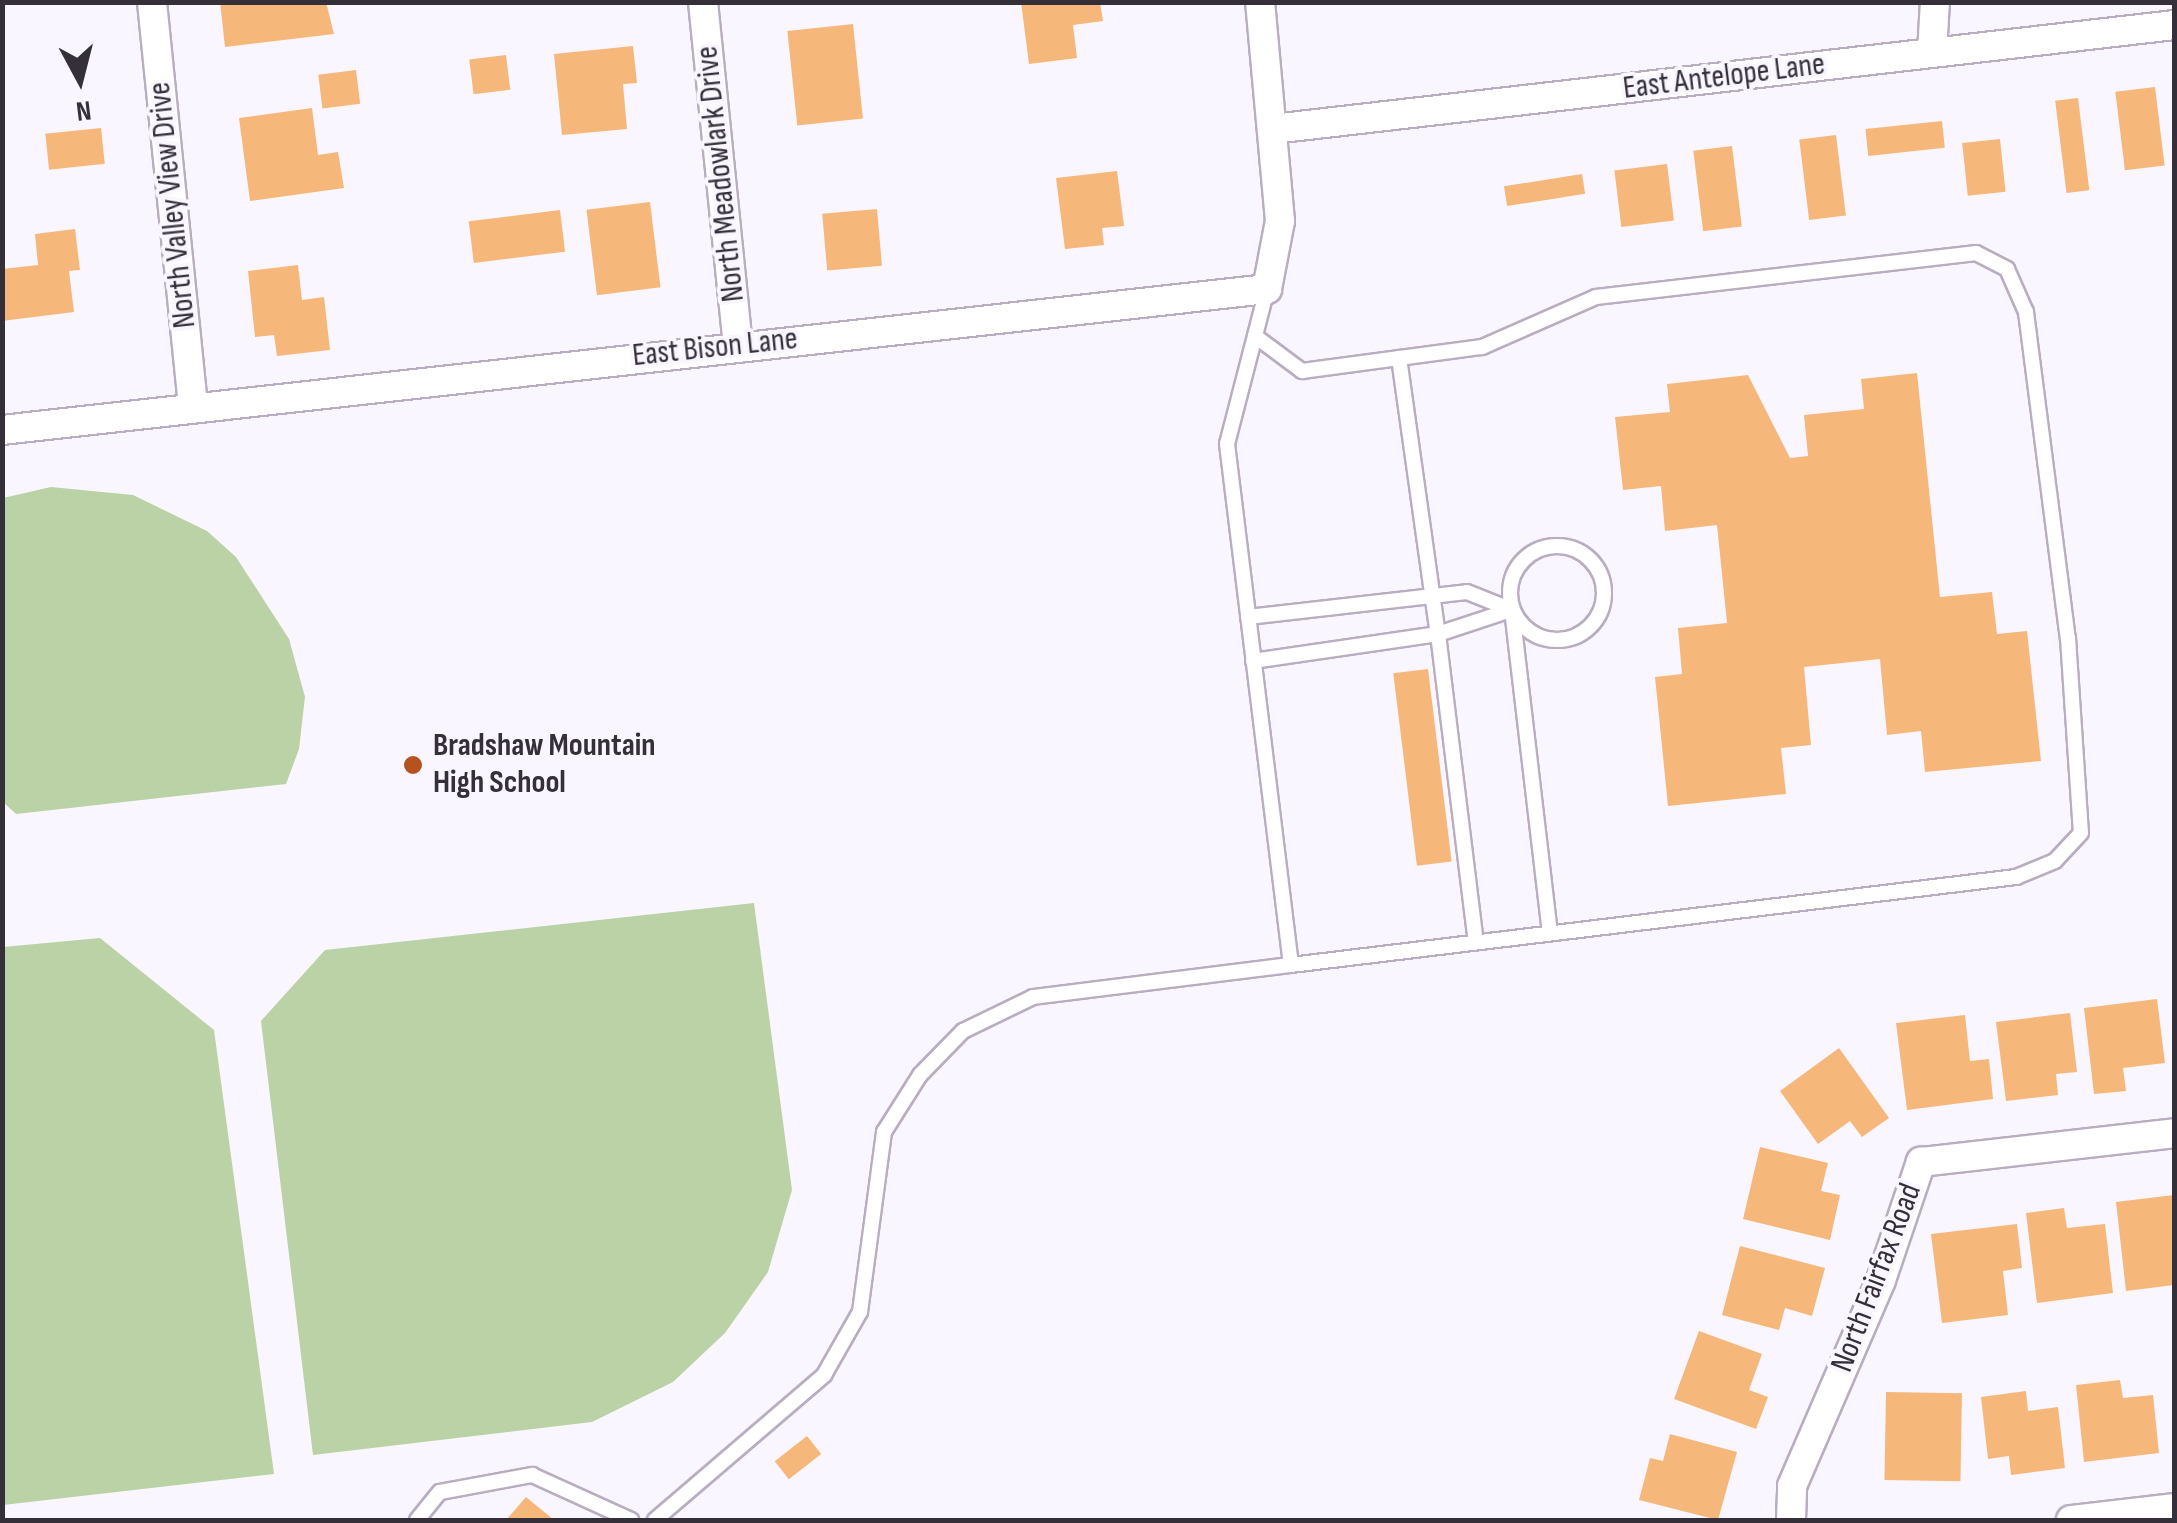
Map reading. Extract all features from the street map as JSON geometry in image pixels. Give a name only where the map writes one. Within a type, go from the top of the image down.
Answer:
[{"type":"street","name":"North Valley View Drive","points":[[152,2],[193,407]]},
{"type":"street","name":"North Meadowlark Drive","points":[[704,2],[738,346]]},
{"type":"street","points":[[1260,2],[1280,222],[1267,289]]},
{"type":"street","points":[[1932,52],[1935,2]]},
{"type":"street","name":"East Antelope Lane","points":[[1274,129],[2174,25]]},
{"type":"street","name":"East Bison Lane","points":[[2,430],[1267,289]]},
{"type":"street","name":"North Fairfax Road","points":[[1791,1520],[1792,1486],[1881,1280],[1921,1162],[2174,1134]]},
{"type":"street","points":[[2071,1520],[2165,1512]]},
{"type":"lane","points":[[656,1520],[824,1375],[860,1312],[884,1132],[920,1075],[963,1031],[1033,997],[2016,876],[2055,861],[2081,833],[2068,638],[2026,312],[2007,269],[1976,253],[1596,297],[1482,347],[1302,371],[1255,336]]},
{"type":"lane","points":[[1267,289],[1227,444],[1290,964]]},
{"type":"lane","points":[[1399,358],[1476,942]]},
{"type":"lane","points":[[1248,617],[1467,592],[1512,610],[1532,634],[1564,640],[1579,635],[1601,612],[1603,581],[1573,548],[1542,548],[1511,580],[1512,610],[1550,933]]},
{"type":"lane","points":[[1253,661],[1438,634],[1512,610]]},
{"type":"lane","points":[[417,1520],[440,1492],[532,1476],[631,1520]]},
{"type":"green space","points":[[51,487],[133,495],[207,531],[236,557],[289,639],[305,697],[299,749],[286,784],[16,814],[3,802],[3,498]]},
{"type":"green space","points":[[754,903],[792,1190],[768,1272],[725,1333],[673,1382],[592,1422],[313,1455],[261,1021],[325,950]]},
{"type":"green space","points":[[100,938],[214,1030],[274,1474],[3,1505],[3,947]]},
{"type":"building","points":[[220,2],[326,2],[334,34],[225,47]]},
{"type":"building","points":[[1021,2],[1100,2],[1103,21],[1073,25],[1077,58],[1029,64]]},
{"type":"building","points":[[853,24],[863,118],[797,125],[787,31]]},
{"type":"building","points":[[633,46],[637,83],[623,84],[627,129],[562,135],[554,54]]},
{"type":"building","points":[[506,55],[510,90],[474,94],[469,60]]},
{"type":"building","points":[[356,70],[360,104],[322,108],[318,75]]},
{"type":"building","points":[[2155,87],[2165,165],[2125,170],[2115,92]]},
{"type":"building","points":[[2078,98],[2089,190],[2067,193],[2055,101]]},
{"type":"building","points":[[312,108],[318,155],[338,152],[344,188],[250,201],[239,118]]},
{"type":"building","points":[[1942,121],[1945,148],[1868,156],[1865,129]]},
{"type":"building","points":[[101,128],[105,164],[49,170],[45,134]]},
{"type":"building","points":[[1836,135],[1846,215],[1809,220],[1799,140]]},
{"type":"building","points":[[2000,139],[2006,192],[1968,196],[1962,143]]},
{"type":"building","points":[[1732,146],[1742,226],[1703,231],[1693,151]]},
{"type":"building","points":[[1667,164],[1674,221],[1621,227],[1614,170]]},
{"type":"building","points":[[1117,171],[1124,226],[1102,228],[1104,245],[1065,249],[1056,178]]},
{"type":"building","points":[[1582,174],[1585,194],[1507,206],[1504,186]]},
{"type":"building","points":[[650,202],[660,287],[597,295],[586,210]]},
{"type":"building","points":[[877,209],[882,266],[827,271],[822,214]]},
{"type":"building","points":[[560,210],[565,252],[474,263],[469,221]]},
{"type":"building","points":[[75,229],[80,270],[69,271],[74,312],[2,321],[2,269],[38,265],[35,234]]},
{"type":"building","points":[[298,265],[302,300],[324,297],[330,350],[277,356],[274,335],[255,337],[248,271]]},
{"type":"building","points":[[1917,373],[1940,597],[1992,592],[1997,634],[2027,631],[2041,761],[1925,772],[1921,731],[1887,735],[1880,659],[1804,667],[1811,745],[1781,748],[1786,794],[1668,806],[1655,677],[1682,674],[1678,628],[1727,623],[1717,525],[1665,531],[1661,486],[1623,490],[1615,417],[1670,412],[1667,384],[1748,375],[1790,458],[1808,456],[1804,415],[1864,409],[1861,379]]},
{"type":"building","points":[[1428,669],[1452,862],[1417,866],[1393,673]]},
{"type":"building","points":[[2157,999],[2165,1063],[2123,1068],[2126,1091],[2094,1094],[2084,1008]]},
{"type":"building","points":[[2070,1013],[2077,1072],[2056,1074],[2058,1095],[2006,1101],[1996,1022]]},
{"type":"building","points":[[1965,1015],[1970,1061],[1989,1059],[1993,1099],[1907,1110],[1896,1023]]},
{"type":"building","points":[[1839,1048],[1889,1118],[1862,1137],[1850,1121],[1818,1144],[1780,1091]]},
{"type":"building","points":[[1760,1147],[1828,1163],[1821,1191],[1840,1195],[1830,1240],[1743,1219]]},
{"type":"building","points":[[2174,1195],[2174,1285],[2126,1291],[2116,1202]]},
{"type":"building","points":[[2064,1208],[2067,1228],[2105,1224],[2113,1293],[2037,1303],[2026,1213]]},
{"type":"building","points":[[2017,1224],[2022,1268],[2003,1271],[2008,1315],[1942,1323],[1931,1234]]},
{"type":"building","points":[[1740,1246],[1825,1268],[1812,1316],[1785,1308],[1779,1330],[1722,1315]]},
{"type":"building","points":[[1699,1331],[1762,1354],[1749,1390],[1768,1397],[1756,1429],[1674,1399]]},
{"type":"building","points":[[2120,1380],[2123,1398],[2153,1395],[2159,1453],[2084,1462],[2076,1385]]},
{"type":"building","points":[[2026,1391],[2028,1411],[2058,1407],[2065,1468],[2011,1475],[2009,1456],[1988,1459],[1981,1397]]},
{"type":"building","points":[[1886,1392],[1962,1393],[1960,1481],[1884,1480]]},
{"type":"building","points":[[1670,1434],[1737,1452],[1718,1520],[1639,1500],[1650,1458],[1663,1461]]},
{"type":"building","points":[[807,1436],[821,1454],[789,1479],[775,1461]]},
{"type":"building","points":[[526,1497],[554,1520],[506,1520]]},
{"type":"place","name":"Bradshaw Mountain High School","points":[[413,765]]}]
